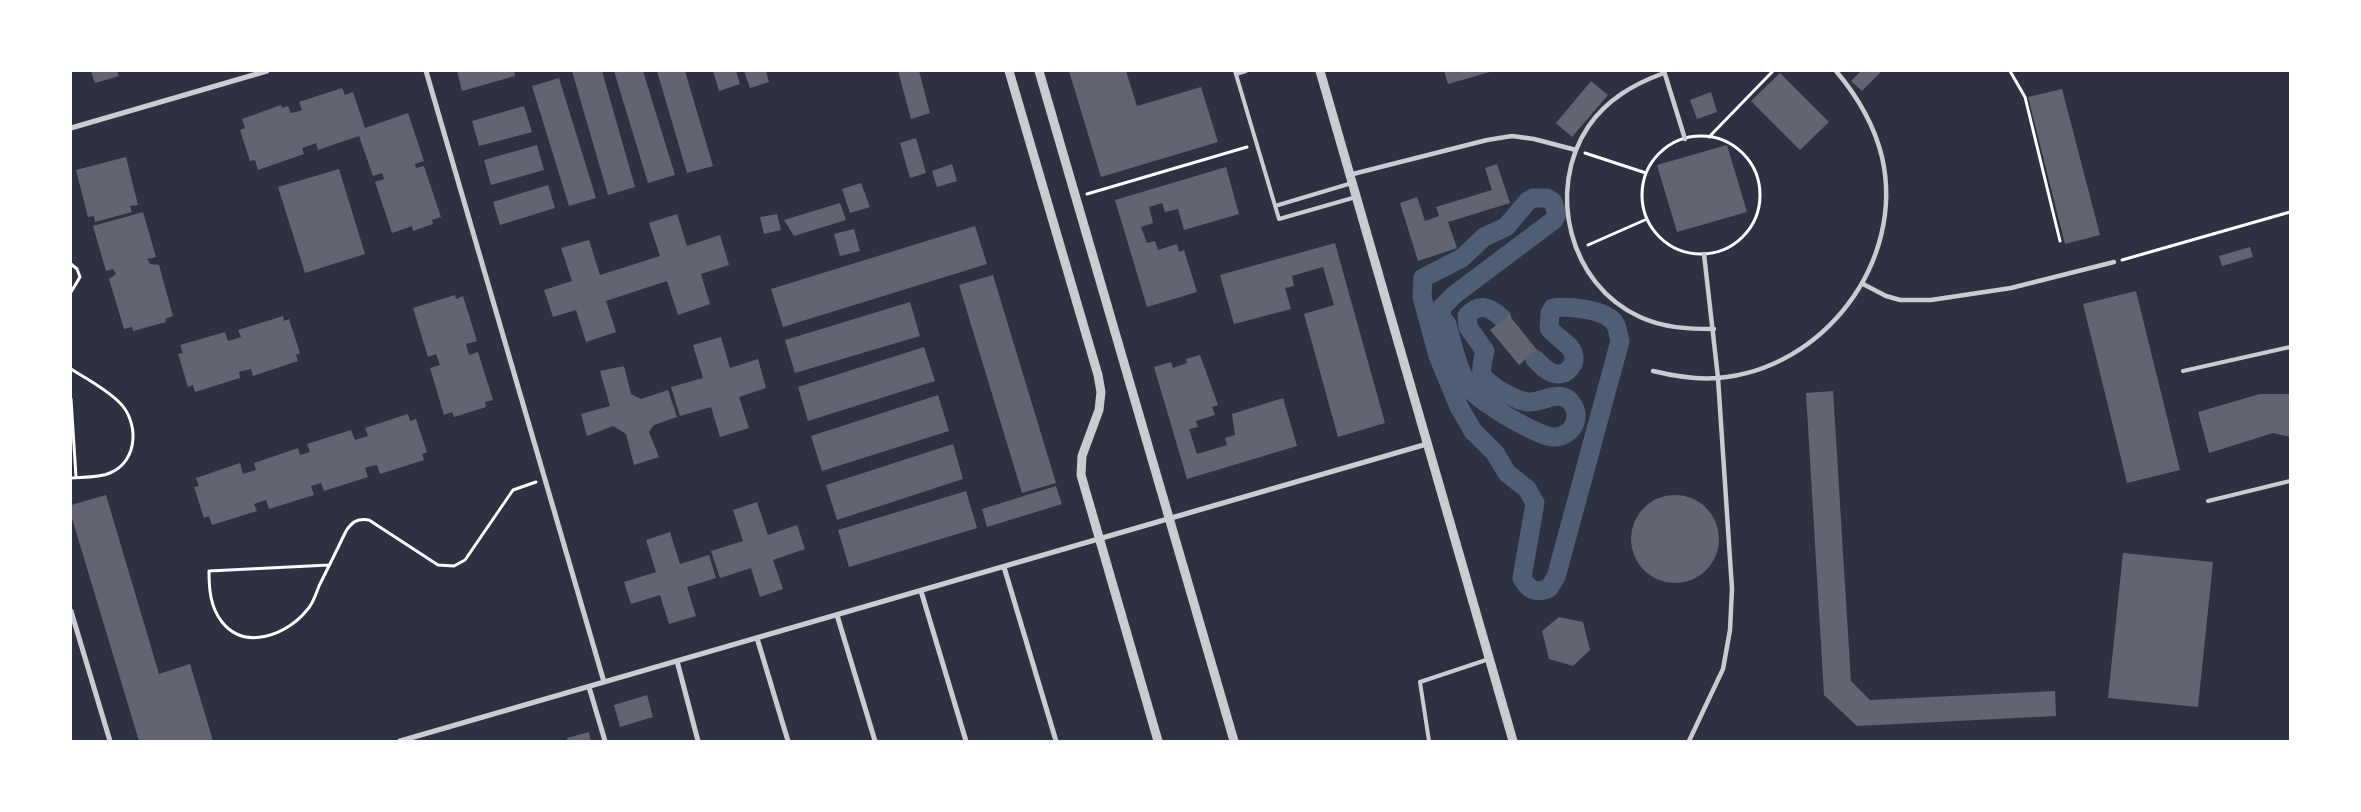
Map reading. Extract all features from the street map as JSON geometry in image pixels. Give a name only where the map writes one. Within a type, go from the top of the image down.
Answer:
[{"type":"street","points":[[71,128],[267,71]]},
{"type":"street","points":[[426,71],[604,682]]},
{"type":"street","points":[[1009,71],[1098,375],[1101,392],[1099,410],[1082,456],[1081,475],[1158,741]]},
{"type":"street","points":[[1039,71],[1234,741]]},
{"type":"street","points":[[1320,71],[1513,741]]},
{"type":"street","points":[[1653,371],[1687,378],[1718,378],[1765,367],[1804,348],[1837,319],[1863,284],[1874,261],[1881,236],[1886,184],[1875,134],[1864,110],[1836,71]]},
{"type":"street","points":[[1684,139],[1664,72],[1645,80],[1614,99],[1589,126],[1576,150],[1567,182],[1566,205],[1569,228],[1576,250],[1587,271],[1619,305],[1661,325],[1683,329],[1714,329]]},
{"type":"street","points":[[1350,179],[1486,140],[1512,136],[1534,138],[1576,150]]},
{"type":"street","points":[[1689,741],[1722,669],[1730,630],[1732,589],[1714,329],[1704,254]]},
{"type":"street","points":[[1863,284],[1886,296],[1900,300],[1931,300],[2011,288],[2114,262]]},
{"type":"street","points":[[400,741],[1427,444]]},
{"type":"street","points":[[1004,567],[1056,741]]},
{"type":"street","points":[[921,591],[966,741]]},
{"type":"street","points":[[71,611],[110,741]]},
{"type":"street","points":[[837,615],[875,741]]},
{"type":"street","points":[[757,638],[788,741]]},
{"type":"street","points":[[677,662],[698,741]]},
{"type":"street","points":[[589,686],[605,741]]},
{"type":"lane","points":[[1246,71],[1236,73],[1280,219],[1356,197]]},
{"type":"lane","points":[[1275,206],[1350,179]]},
{"type":"lane","points":[[2183,372],[2290,347]]},
{"type":"lane","points":[[2208,501],[2290,481]]},
{"type":"lane","points":[[1429,741],[1420,682],[1489,659]]},
{"type":"path","points":[[1708,137],[1773,71]]},
{"type":"path","points":[[2010,71],[2024,97],[2060,241]]},
{"type":"path","points":[[1708,137],[1726,142],[1748,159],[1756,175],[1760,193],[1758,211],[1745,235],[1722,250],[1704,254],[1692,254],[1670,246],[1660,239],[1647,219],[1642,196],[1646,173],[1662,152],[1684,139],[1708,137]]},
{"type":"path","points":[[1084,195],[1257,144]]},
{"type":"path","points":[[1576,150],[1646,173]]},
{"type":"path","points":[[2114,262],[2290,212]]},
{"type":"path","points":[[1576,250],[1647,219]]},
{"type":"path","points":[[71,264],[77,269],[80,277],[71,292]]},
{"type":"path","points":[[71,369],[118,401],[132,420],[134,437],[131,451],[122,464],[110,473],[74,477],[71,399]]},
{"type":"path","points":[[329,565],[208,571],[210,594],[222,622],[236,634],[254,638],[271,635],[297,621],[309,609],[346,531],[350,525],[361,518],[369,520],[438,565],[454,566],[465,560],[513,490],[536,482]]},
{"type":"building","points":[[91,71],[117,71],[119,76],[95,83]]},
{"type":"building","points":[[457,71],[514,71],[515,76],[462,91]]},
{"type":"building","points":[[572,71],[602,71],[635,187],[608,195]]},
{"type":"building","points":[[614,71],[643,71],[675,175],[648,183]]},
{"type":"building","points":[[657,71],[685,71],[713,166],[687,173]]},
{"type":"building","points":[[713,71],[736,71],[740,84],[719,91]]},
{"type":"building","points":[[744,71],[766,71],[769,82],[750,88]]},
{"type":"building","points":[[898,71],[919,71],[930,113],[911,119]]},
{"type":"building","points":[[1069,71],[1126,71],[1137,106],[1201,87],[1218,142],[1101,177]]},
{"type":"building","points":[[1444,71],[1490,71],[1490,72],[1448,84]]},
{"type":"building","points":[[1861,71],[1882,71],[1862,91],[1851,81]]},
{"type":"building","points":[[1780,73],[1829,122],[1800,150],[1751,101]]},
{"type":"building","points":[[559,78],[596,198],[569,206],[532,86]]},
{"type":"building","points":[[1591,81],[1608,95],[1572,137],[1556,123]]},
{"type":"building","points":[[342,88],[345,95],[353,92],[365,128],[408,113],[424,161],[415,164],[416,168],[424,166],[441,217],[432,220],[433,224],[413,231],[412,226],[392,233],[375,182],[384,179],[382,173],[373,176],[359,136],[318,150],[316,143],[302,148],[304,154],[258,170],[255,160],[250,161],[240,130],[245,128],[242,119],[281,105],[282,108],[288,106],[291,113],[296,112],[302,110],[299,102]]},
{"type":"building","points":[[2062,89],[2100,235],[2065,244],[2028,97]]},
{"type":"building","points":[[1711,92],[1717,112],[1697,119],[1690,100]]},
{"type":"building","points":[[524,106],[532,132],[479,146],[472,121]]},
{"type":"building","points":[[916,138],[926,173],[910,178],[900,143]]},
{"type":"building","points":[[537,145],[544,170],[491,185],[484,160]]},
{"type":"building","points":[[1727,145],[1747,212],[1677,232],[1657,165]]},
{"type":"building","points":[[126,157],[138,205],[130,206],[132,212],[95,222],[94,216],[88,217],[76,170]]},
{"type":"building","points":[[952,164],[957,181],[937,187],[932,171]]},
{"type":"building","points":[[1497,164],[1510,203],[1448,222],[1457,248],[1418,261],[1400,203],[1417,197],[1425,221],[1439,216],[1436,207],[1492,190],[1485,168]]},
{"type":"building","points":[[1226,167],[1239,214],[1184,230],[1178,209],[1165,212],[1162,203],[1149,207],[1153,223],[1141,227],[1147,243],[1155,241],[1158,250],[1177,244],[1179,252],[1184,250],[1197,292],[1147,307],[1115,200]]},
{"type":"building","points":[[339,169],[365,254],[305,273],[278,187]]},
{"type":"building","points":[[861,183],[870,207],[850,213],[842,189]]},
{"type":"building","points":[[548,185],[555,208],[500,225],[493,202]]},
{"type":"building","points":[[840,203],[846,220],[794,236],[784,220]]},
{"type":"building","points":[[143,212],[156,257],[147,259],[150,264],[159,265],[173,316],[165,319],[166,322],[133,331],[132,327],[124,329],[109,279],[116,274],[113,269],[106,271],[93,226]]},
{"type":"building","points":[[677,214],[687,246],[720,235],[729,265],[701,274],[710,304],[678,315],[667,281],[606,301],[616,332],[586,342],[576,310],[553,317],[544,290],[572,281],[561,248],[589,240],[600,275],[660,256],[649,223]]},
{"type":"building","points":[[777,214],[781,230],[764,234],[760,217]]},
{"type":"building","points":[[975,226],[987,264],[783,327],[771,289]]},
{"type":"building","points":[[854,229],[860,251],[840,256],[834,234]]},
{"type":"building","points":[[1335,243],[1385,423],[1338,437],[1304,314],[1334,305],[1323,267],[1292,276],[1294,286],[1285,288],[1291,309],[1234,324],[1220,275]]},
{"type":"building","points":[[2250,247],[2253,257],[2222,266],[2219,256]]},
{"type":"building","points":[[993,275],[1056,483],[1022,493],[959,285]]},
{"type":"building","points":[[2136,291],[2180,470],[2127,483],[2083,304]]},
{"type":"building","points":[[455,295],[456,299],[463,296],[477,341],[466,344],[469,355],[478,352],[493,400],[485,402],[486,407],[454,417],[452,412],[444,415],[430,368],[440,365],[436,354],[428,357],[413,308]]},
{"type":"building","points":[[910,302],[920,336],[795,373],[785,340]]},
{"type":"building","points":[[1509,315],[1537,350],[1519,365],[1490,330]]},
{"type":"building","points":[[283,316],[284,321],[289,319],[300,353],[296,355],[298,361],[253,376],[251,369],[239,372],[240,378],[195,392],[193,385],[188,387],[178,354],[183,353],[180,345],[225,332],[228,341],[241,337],[238,330]]},
{"type":"building","points":[[721,337],[730,368],[758,359],[766,388],[739,397],[749,428],[720,437],[711,407],[680,416],[671,387],[703,378],[693,345]]},
{"type":"building","points":[[924,347],[935,381],[808,421],[798,387]]},
{"type":"building","points":[[1200,355],[1218,405],[1212,407],[1215,415],[1196,421],[1198,427],[1189,429],[1197,454],[1227,445],[1225,438],[1235,435],[1232,414],[1283,398],[1297,446],[1187,479],[1154,367],[1171,362],[1173,368],[1187,363],[1186,359]]},
{"type":"building","points":[[624,366],[631,394],[641,399],[668,390],[677,417],[654,425],[649,432],[659,457],[634,465],[626,434],[613,426],[587,436],[581,414],[610,406],[600,371]]},
{"type":"building","points":[[1833,391],[1851,681],[1870,700],[2055,691],[2056,716],[1857,726],[1824,695],[1806,393]]},
{"type":"building","points":[[2260,394],[2290,394],[2290,437],[2273,433],[2209,453],[2198,412]]},
{"type":"building","points":[[938,395],[949,431],[822,471],[811,436]]},
{"type":"building","points":[[408,414],[410,421],[416,419],[427,452],[422,454],[424,460],[380,474],[377,465],[371,466],[365,468],[368,477],[324,491],[321,483],[311,486],[314,495],[269,509],[266,500],[254,504],[257,511],[212,525],[209,516],[204,518],[194,487],[199,486],[196,478],[240,463],[243,474],[256,470],[254,463],[298,448],[300,455],[310,452],[307,444],[351,430],[355,440],[368,436],[365,428]]},
{"type":"building","points":[[953,444],[963,479],[837,520],[826,485]]},
{"type":"building","points":[[1056,486],[1062,504],[987,527],[982,509]]},
{"type":"building","points":[[966,491],[977,528],[849,567],[838,530]]},
{"type":"building","points":[[106,495],[159,674],[190,664],[213,741],[139,741],[71,515],[71,505]]},
{"type":"building","points":[[1675,495],[1692,498],[1700,502],[1712,514],[1716,522],[1719,539],[1716,556],[1712,564],[1700,576],[1692,580],[1675,583],[1658,580],[1650,576],[1638,564],[1634,556],[1631,539],[1634,522],[1638,514],[1650,502],[1658,498]]},
{"type":"building","points":[[757,502],[768,535],[797,525],[805,549],[773,560],[783,589],[760,597],[751,568],[720,578],[711,551],[743,541],[733,510]]},
{"type":"building","points":[[670,532],[680,564],[709,555],[716,578],[687,587],[696,616],[669,624],[660,595],[631,604],[624,582],[656,572],[646,540]]},
{"type":"building","points":[[2123,553],[2213,562],[2198,707],[2108,698]]},
{"type":"building","points":[[1559,617],[1583,622],[1590,650],[1573,666],[1549,659],[1542,631]]},
{"type":"building","points":[[647,695],[653,717],[620,727],[614,705]]},
{"type":"building","points":[[589,732],[591,741],[568,741],[567,738]]},
{"type":"waterway","points":[[1502,318],[1485,308],[1476,309],[1467,316],[1468,327],[1485,351],[1482,365],[1484,378],[1496,388],[1525,401],[1530,402],[1559,396],[1565,397],[1574,407],[1576,420],[1572,428],[1563,435],[1552,437],[1533,430],[1494,408],[1473,392],[1461,372],[1447,324],[1442,318],[1441,308],[1454,295],[1554,220],[1557,214],[1553,202],[1547,198],[1533,198],[1528,201],[1506,227],[1484,237],[1462,258],[1423,278],[1422,297],[1438,356],[1459,407],[1473,431],[1495,453],[1507,473],[1527,489],[1535,503],[1522,578],[1530,588],[1541,591],[1549,588],[1556,577],[1620,341],[1616,326],[1609,318],[1594,311],[1576,308],[1553,308],[1550,313],[1549,328],[1571,349],[1574,357],[1573,364],[1565,373],[1557,374],[1547,370],[1535,359]]}]
